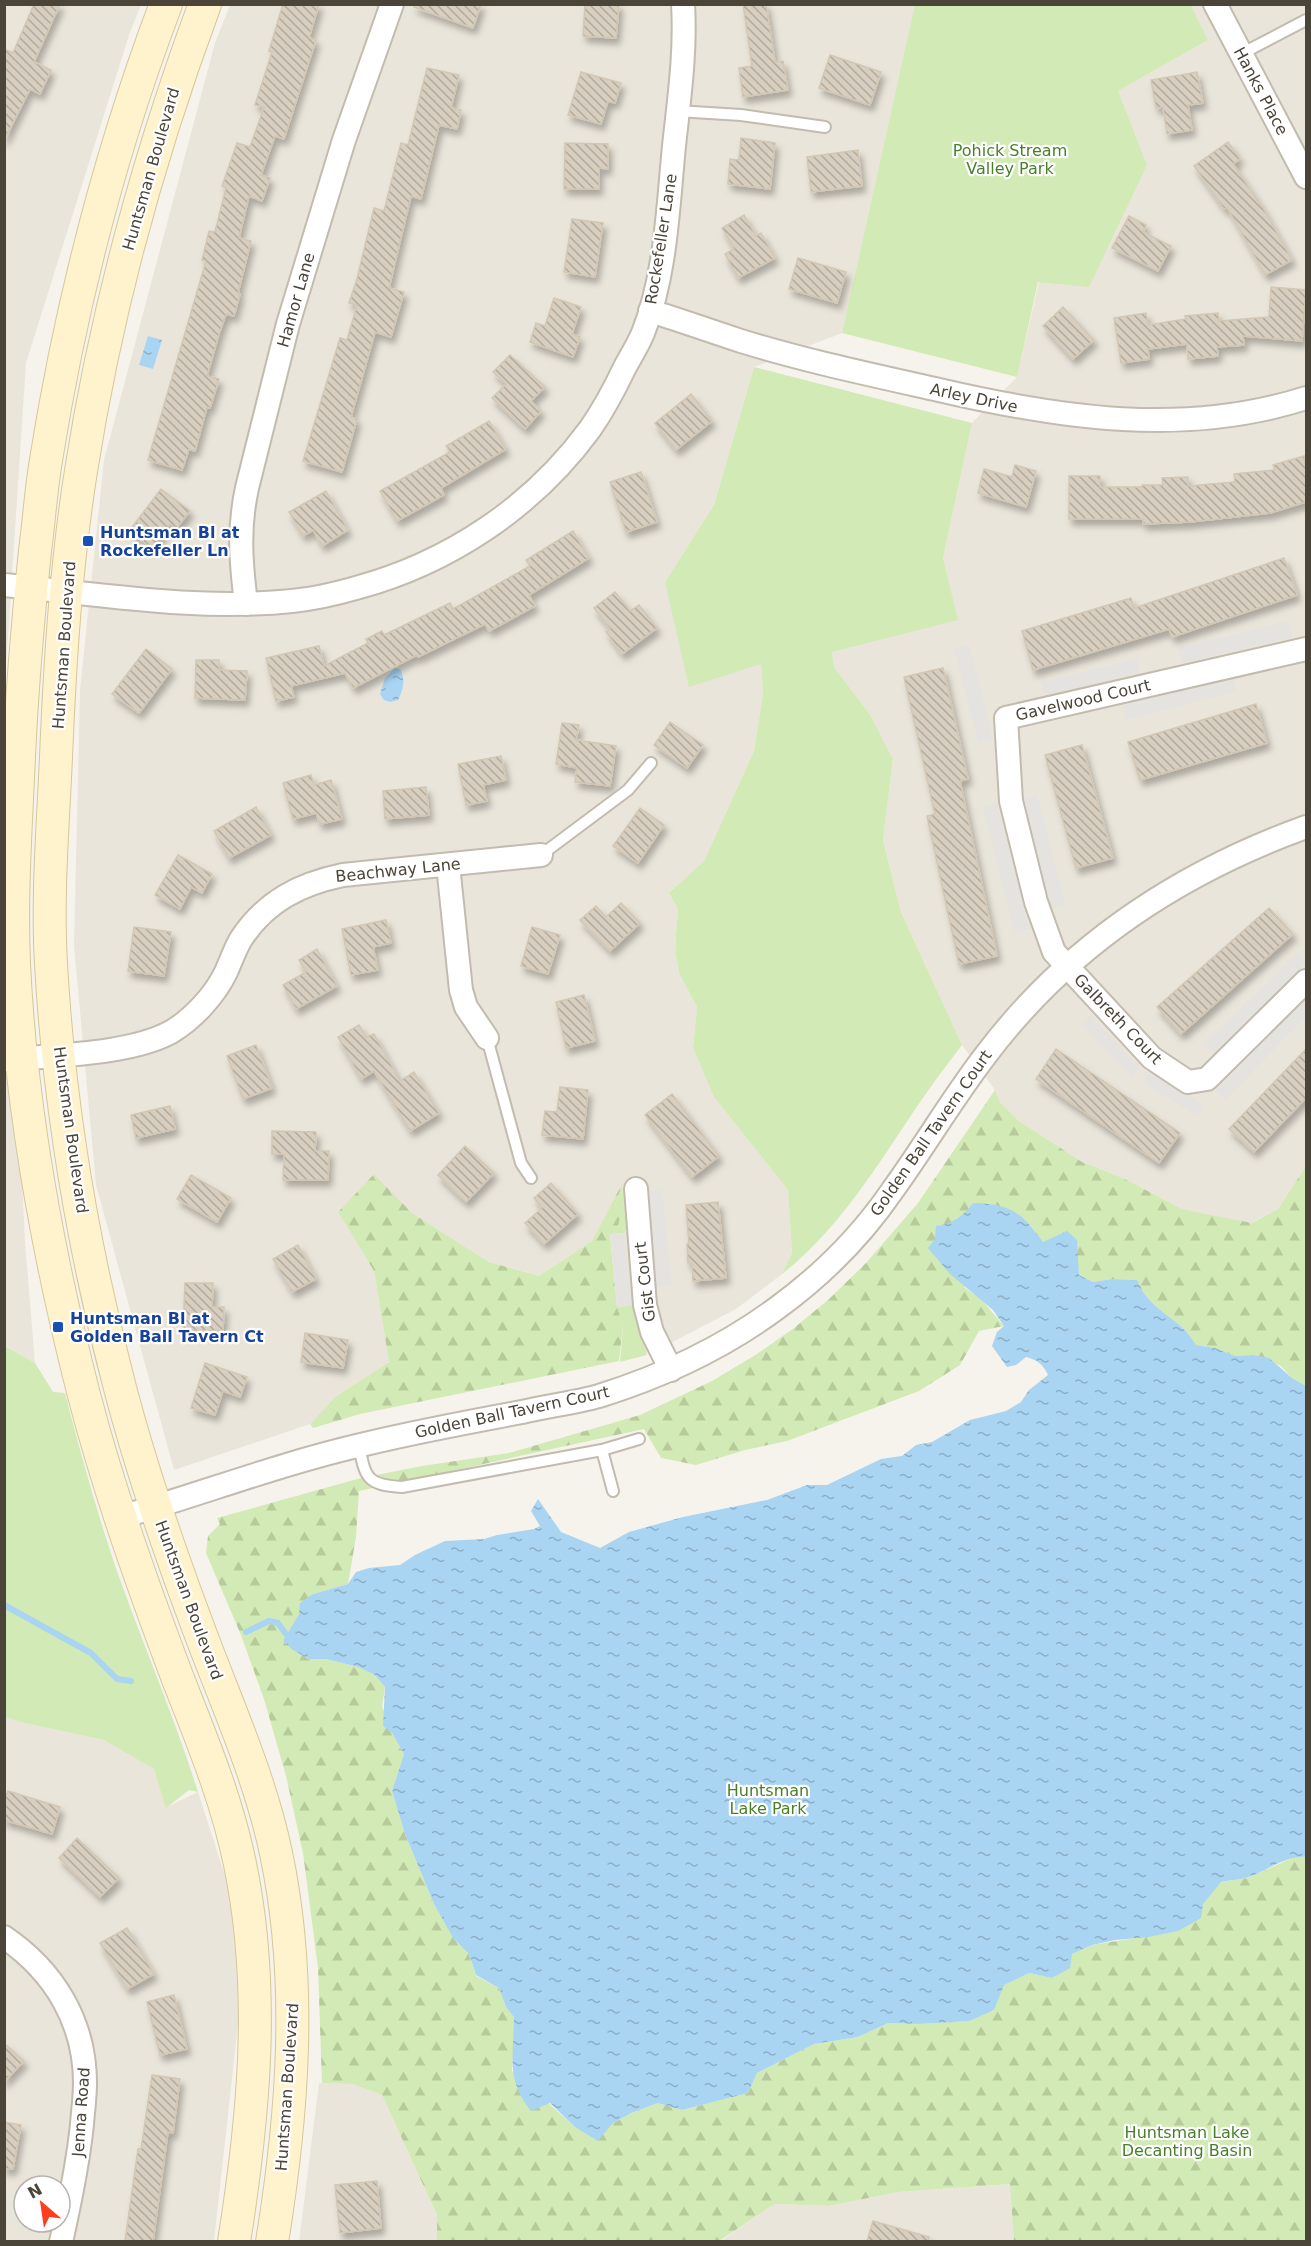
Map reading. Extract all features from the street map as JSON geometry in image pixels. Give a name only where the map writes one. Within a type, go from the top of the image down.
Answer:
[{"type":"street","name":"Huntsman Boulevard","points":[[166,4],[140,75],[97,218],[69,332],[45,465],[18,586],[22,680],[13,879],[13,1059],[60,1292],[84,1396],[121,1517],[228,1815],[247,1903],[256,1995],[255,2058],[250,2121],[234,2241]]},
{"type":"street","name":"Huntsman Boulevard","points":[[206,4],[175,86],[142,195],[105,340],[81,471],[59,682],[50,879],[51,962],[59,1055],[73,1163],[96,1284],[118,1381],[171,1556],[246,1750],[264,1805],[284,1897],[290,1944],[292,2059],[287,2124],[272,2241]]},
{"type":"street","name":"Hamor Lane","points":[[246,604],[240,550],[242,513],[247,489],[288,324],[344,140],[392,4]]},
{"type":"street","name":"Rockefeller Lane","points":[[18,586],[192,604],[294,601],[334,594],[374,583],[435,558],[496,522],[547,479],[591,428],[608,402],[642,334],[650,311],[662,251],[682,66],[682,4]]},
{"type":"street","name":"Hanks Place","points":[[1215,4],[1306,177]]},
{"type":"street","name":"Arley Drive","points":[[650,311],[741,341],[829,365],[1010,406],[1062,415],[1136,420],[1175,419],[1255,410],[1306,398]]},
{"type":"street","name":"Gavelwood Court","points":[[1066,966],[1054,952],[1036,902],[1013,812],[1006,718],[1306,649]]},
{"type":"street","name":"Golden Ball Tavern Court","points":[[121,1517],[305,1459],[596,1397],[670,1370],[708,1353],[741,1333],[795,1294],[838,1255],[891,1194],[986,1054],[1023,1009],[1066,966],[1120,923],[1191,878],[1258,845],[1306,827]]},
{"type":"street","name":"Beachway Lane","points":[[13,1059],[124,1047],[171,1032],[192,1016],[208,999],[225,974],[242,938],[255,921],[289,893],[314,881],[343,875],[541,855]]},
{"type":"street","points":[[448,864],[461,990],[466,1007],[487,1038]]},
{"type":"street","name":"Galbreth Court","points":[[1066,966],[1152,1058],[1188,1082],[1207,1079],[1306,981]]},
{"type":"street","name":"Gist Court","points":[[636,1189],[645,1305],[652,1332],[670,1370]]},
{"type":"street","name":"Jenna Road","points":[[4,1937],[38,1964],[54,1983],[69,2009],[79,2036],[84,2060],[85,2084],[78,2160],[61,2241]]},
{"type":"lane","points":[[1241,54],[1306,20]]},
{"type":"lane","points":[[677,111],[741,114],[825,128]]},
{"type":"lane","points":[[541,855],[628,790],[651,763]]},
{"type":"lane","points":[[487,1038],[521,1163],[531,1178]]},
{"type":"lane","points":[[359,1446],[364,1472],[380,1486],[402,1487],[602,1450],[639,1439]]},
{"type":"lane","points":[[602,1450],[613,1491]]},
{"type":"shaded area","points":[[5,5],[141,5],[130,32],[26,363],[5,681]]},
{"type":"shaded area","points":[[230,5],[915,5],[842,333],[754,367],[714,505],[665,582],[761,664],[763,694],[754,751],[704,861],[669,893],[678,909],[675,948],[679,973],[697,1007],[693,1048],[714,1097],[788,1190],[792,1253],[781,1275],[736,1309],[659,1349],[646,1353],[635,1320],[634,1308],[632,1305],[617,1307],[624,1233],[622,1185],[592,1241],[539,1276],[489,1262],[412,1213],[374,1174],[338,1212],[374,1271],[389,1362],[335,1397],[310,1424],[174,1470],[96,1185],[74,946],[80,690],[104,460],[215,43]]},
{"type":"shaded area","points":[[1191,5],[1306,5],[1306,1166],[1278,1209],[1251,1223],[1182,1209],[1123,1178],[1082,1162],[1019,1121],[1000,1102],[995,1090],[962,1045],[901,912],[883,839],[893,759],[869,713],[834,667],[832,652],[957,619],[943,558],[972,423],[1017,377],[1039,282],[1118,91],[1208,40]]},
{"type":"shaded area","points":[[1288,621],[1292,637],[1182,663],[1178,648]]},
{"type":"shaded area","points":[[969,644],[993,739],[978,742],[954,648]]},
{"type":"shaded area","points":[[1137,658],[1140,673],[1045,697],[1041,682]]},
{"type":"shaded area","points":[[1232,676],[1237,691],[1126,720],[1122,705]]},
{"type":"shaded area","points":[[1037,795],[1065,904],[1050,908],[1021,799]]},
{"type":"shaded area","points":[[4,796],[25,1242],[35,1363],[5,1345]]},
{"type":"shaded area","points":[[997,803],[1030,929],[1015,933],[983,807]]},
{"type":"shaded area","points":[[1297,953],[1306,962],[1213,1054],[1203,1045]]},
{"type":"shaded area","points":[[1305,999],[1306,1017],[1225,1100],[1215,1091]]},
{"type":"shaded area","points":[[1090,1015],[1141,1068],[1132,1077],[1081,1024]]},
{"type":"shaded area","points":[[1149,1072],[1204,1105],[1198,1116],[1143,1083]]},
{"type":"shaded area","points":[[662,1189],[672,1285],[657,1287],[647,1191]]},
{"type":"shaded area","points":[[624,1233],[632,1305],[617,1307],[610,1234]]},
{"type":"shaded area","points":[[5,1717],[104,1740],[115,1745],[154,1769],[167,1807],[198,1792],[247,1944],[214,2241],[5,2242]]},
{"type":"shaded area","points":[[319,2083],[353,2084],[382,2095],[437,2215],[437,2241],[299,2242]]},
{"type":"shaded area","points":[[1011,2184],[1014,2241],[719,2242],[775,2204],[829,2206],[898,2192]]},
{"type":"green space","name":"Pohick Stream Valley Park","points":[[915,4],[1191,5],[1208,40],[1118,91],[1147,165],[1089,287],[1038,282],[1017,377],[842,333]]},
{"type":"green space","points":[[754,367],[972,423],[943,558],[958,620],[832,652],[834,667],[869,713],[893,759],[883,840],[901,912],[962,1045],[855,1197],[821,1238],[781,1275],[792,1253],[788,1190],[714,1097],[693,1048],[697,1007],[679,973],[675,948],[678,909],[669,893],[704,861],[754,751],[763,694],[761,664],[689,687],[665,582],[714,505]]},
{"type":"green space","name":"Huntsman Lake Decanting Basin","points":[[995,1090],[1000,1102],[1019,1121],[1082,1162],[1123,1178],[1182,1209],[1252,1223],[1278,1209],[1306,1166],[1306,1386],[1292,1378],[1281,1366],[1252,1355],[1235,1356],[1215,1348],[1196,1345],[1185,1330],[1147,1297],[1137,1280],[1112,1279],[1093,1282],[1079,1275],[1077,1258],[1043,1242],[1031,1226],[974,1203],[963,1216],[948,1225],[965,1288],[981,1299],[1004,1326],[979,1331],[960,1365],[919,1391],[787,1441],[745,1450],[696,1465],[661,1458],[644,1429],[359,1491],[356,1537],[348,1584],[313,1594],[283,1641],[308,1659],[326,1659],[358,1667],[375,1675],[385,1687],[382,1706],[392,1733],[404,1754],[392,1791],[405,1834],[434,1904],[453,1938],[469,1954],[476,1976],[499,1988],[506,2007],[515,2017],[512,2071],[575,2127],[612,2124],[631,2113],[658,2103],[682,2110],[748,2093],[757,2073],[814,2044],[858,2037],[888,2023],[970,2021],[994,2010],[1003,1985],[1029,1973],[1053,1978],[1072,1954],[1092,1945],[1178,1931],[1221,1882],[1247,1878],[1295,1856],[1306,1857],[1306,2241],[1014,2241],[1010,2184],[898,2192],[829,2206],[775,2204],[719,2241],[437,2241],[437,2215],[382,2095],[353,2084],[322,2083],[318,1968],[303,1853],[286,1776],[264,1699],[241,1635],[206,1553],[208,1536],[220,1524],[217,1518],[361,1478],[509,1453],[640,1415],[712,1381],[794,1328],[828,1300],[866,1263],[918,1203]]},
{"type":"green space","points":[[374,1174],[412,1213],[489,1262],[539,1276],[592,1241],[622,1184],[615,1206],[621,1214],[617,1229],[610,1235],[617,1307],[623,1325],[619,1361],[360,1414],[313,1428],[310,1424],[335,1397],[389,1362],[374,1271],[338,1212]]},
{"type":"green space","points":[[622,1184],[626,1229],[624,1233],[610,1234],[617,1229],[615,1206]]},
{"type":"green space","points":[[632,1305],[647,1355],[620,1362],[623,1325],[617,1307]]},
{"type":"green space","points":[[4,1345],[35,1363],[53,1392],[65,1393],[111,1554],[198,1792],[189,1790],[166,1808],[154,1769],[104,1740],[5,1717]]},
{"type":"water","points":[[148,336],[162,340],[153,369],[139,365]]},
{"type":"water","points":[[395,668],[400,669],[403,684],[398,700],[390,702],[384,700],[380,694],[385,678]]},
{"type":"water","name":"Huntsman Lake Park","points":[[973,1203],[997,1205],[1014,1212],[1028,1223],[1043,1242],[1067,1231],[1077,1240],[1079,1275],[1093,1282],[1112,1279],[1137,1280],[1147,1297],[1179,1324],[1196,1345],[1215,1348],[1235,1356],[1252,1355],[1269,1358],[1292,1378],[1306,1386],[1306,1857],[1292,1858],[1249,1877],[1221,1882],[1203,1904],[1201,1918],[1178,1931],[1092,1945],[1072,1954],[1070,1968],[1052,1978],[1029,1973],[1004,1985],[994,2010],[970,2021],[888,2023],[858,2037],[814,2044],[757,2073],[748,2093],[682,2110],[658,2103],[631,2113],[612,2124],[598,2141],[575,2127],[550,2103],[531,2111],[517,2088],[513,2066],[514,2017],[506,2007],[499,1988],[476,1975],[469,1954],[453,1938],[434,1904],[405,1834],[392,1791],[404,1754],[392,1733],[383,1726],[385,1687],[375,1675],[358,1667],[326,1659],[309,1659],[283,1641],[299,1614],[300,1603],[313,1594],[348,1584],[356,1572],[369,1568],[400,1565],[445,1541],[484,1539],[534,1529],[540,1526],[531,1511],[538,1499],[561,1532],[600,1548],[629,1532],[683,1517],[767,1500],[807,1485],[827,1485],[881,1459],[902,1456],[916,1445],[932,1442],[970,1420],[1006,1411],[1021,1402],[1029,1390],[1048,1375],[1046,1371],[1039,1363],[1026,1357],[1016,1365],[1007,1367],[992,1346],[997,1332],[1004,1326],[993,1310],[950,1274],[928,1248],[935,1239],[936,1226],[957,1219]]},
{"type":"building","points":[[34,4],[60,4],[34,62],[51,70],[40,94],[30,89],[4,141],[4,49],[13,53]]},
{"type":"building","points":[[283,4],[319,4],[309,38],[316,40],[284,139],[275,136],[261,175],[270,178],[262,201],[249,196],[239,238],[251,241],[238,293],[240,294],[234,316],[226,314],[219,334],[207,376],[219,379],[210,408],[207,407],[195,451],[189,449],[182,470],[148,460],[206,261],[202,260],[209,231],[215,232],[226,188],[222,186],[237,143],[250,147],[264,107],[255,105],[272,52],[269,51]]},
{"type":"building","points":[[415,4],[481,4],[473,28],[414,7]]},
{"type":"building","points":[[585,4],[619,4],[616,38],[583,36]]},
{"type":"building","points":[[743,4],[766,4],[775,62],[783,61],[788,90],[743,97],[739,68],[752,66]]},
{"type":"building","points":[[830,55],[881,72],[870,105],[819,88]]},
{"type":"building","points":[[427,68],[459,75],[451,108],[461,110],[457,129],[439,125],[421,199],[411,196],[389,288],[404,292],[391,337],[375,332],[351,417],[357,419],[342,472],[303,461],[340,338],[347,340],[357,305],[349,303],[374,208],[384,211],[401,143],[408,145]]},
{"type":"building","points":[[581,72],[621,83],[615,103],[608,101],[601,124],[568,115]]},
{"type":"building","points":[[1197,72],[1203,103],[1188,105],[1192,130],[1167,134],[1163,107],[1156,108],[1151,80]]},
{"type":"building","points":[[741,138],[775,143],[770,189],[728,184],[730,159],[739,160]]},
{"type":"building","points":[[1228,142],[1240,159],[1233,164],[1263,208],[1292,260],[1265,275],[1227,207],[1224,209],[1194,166]]},
{"type":"building","points":[[565,143],[608,144],[608,169],[599,168],[599,189],[564,189]]},
{"type":"building","points":[[858,150],[862,186],[811,192],[807,157]]},
{"type":"building","points":[[744,215],[756,236],[761,233],[775,258],[738,278],[725,254],[734,249],[722,228]]},
{"type":"building","points":[[1129,216],[1146,225],[1143,232],[1171,246],[1158,271],[1112,248]]},
{"type":"building","points":[[572,219],[603,223],[595,277],[564,272]]},
{"type":"building","points":[[798,258],[846,272],[837,303],[789,289]]},
{"type":"building","points":[[1271,287],[1306,290],[1302,341],[1243,336],[1244,345],[1217,347],[1218,356],[1188,359],[1187,344],[1148,349],[1149,359],[1121,363],[1114,318],[1146,313],[1148,325],[1186,319],[1185,316],[1218,313],[1219,321],[1269,317]]},
{"type":"building","points":[[554,298],[581,307],[572,334],[580,337],[573,357],[530,342],[536,323],[545,326]]},
{"type":"building","points":[[1063,307],[1094,340],[1073,359],[1043,326]]},
{"type":"building","points":[[510,355],[545,387],[531,401],[541,411],[525,429],[492,398],[506,384],[493,372]]},
{"type":"building","points":[[691,394],[712,421],[676,450],[655,423]]},
{"type":"building","points":[[489,421],[506,449],[441,488],[444,495],[397,521],[380,491],[450,452],[446,446]]},
{"type":"building","points":[[1304,456],[1306,502],[1270,513],[1190,522],[1143,524],[1143,519],[1069,519],[1069,476],[1100,476],[1100,487],[1163,485],[1162,478],[1188,477],[1188,486],[1235,482],[1234,474],[1275,470],[1273,465]]},
{"type":"building","points":[[1015,465],[1036,471],[1026,507],[978,493],[984,469],[1012,477]]},
{"type":"building","points":[[641,472],[657,522],[626,532],[610,482]]},
{"type":"building","points":[[161,489],[190,511],[176,529],[170,524],[152,548],[129,531]]},
{"type":"building","points":[[326,491],[348,530],[322,546],[313,530],[303,536],[289,512]]},
{"type":"building","points":[[573,531],[589,558],[529,595],[535,606],[489,631],[485,624],[353,688],[345,673],[291,686],[294,697],[276,701],[266,658],[319,646],[324,666],[368,643],[366,639],[382,631],[384,635],[450,603],[453,609],[530,566],[526,560]]},
{"type":"building","points":[[1284,558],[1297,595],[1172,637],[1169,629],[1033,670],[1022,631],[1131,598],[1134,608]]},
{"type":"building","points":[[615,592],[630,611],[639,605],[657,628],[622,654],[606,632],[610,629],[594,608]]},
{"type":"building","points":[[146,649],[172,669],[139,713],[112,694]]},
{"type":"building","points":[[196,660],[219,660],[219,670],[247,671],[245,700],[195,698]]},
{"type":"building","points":[[943,668],[968,779],[960,781],[997,956],[959,964],[927,816],[935,814],[904,677]]},
{"type":"building","points":[[1256,704],[1267,743],[1140,780],[1128,742]]},
{"type":"building","points":[[670,722],[703,745],[687,768],[654,745]]},
{"type":"building","points":[[562,723],[579,725],[576,740],[616,746],[610,786],[575,782],[577,768],[556,764]]},
{"type":"building","points":[[1082,745],[1113,858],[1076,868],[1045,755]]},
{"type":"building","points":[[501,756],[506,780],[483,785],[487,801],[466,805],[458,764]]},
{"type":"building","points":[[311,775],[314,785],[331,780],[342,819],[320,824],[316,813],[293,819],[283,783]]},
{"type":"building","points":[[426,787],[429,815],[385,819],[383,791]]},
{"type":"building","points":[[256,807],[271,835],[229,858],[214,831]]},
{"type":"building","points":[[640,808],[664,825],[638,863],[613,846]]},
{"type":"building","points":[[178,855],[212,874],[202,893],[191,887],[180,909],[155,895]]},
{"type":"building","points":[[621,903],[640,923],[610,951],[580,920],[596,906],[606,917]]},
{"type":"building","points":[[1269,908],[1293,934],[1181,1034],[1157,1007]]},
{"type":"building","points":[[386,920],[391,943],[373,947],[378,970],[351,975],[342,929]]},
{"type":"building","points":[[134,927],[171,932],[164,976],[128,971]]},
{"type":"building","points":[[532,927],[560,935],[548,974],[521,966]]},
{"type":"building","points":[[317,949],[337,986],[296,1009],[283,985],[306,972],[299,960]]},
{"type":"building","points":[[584,995],[595,1041],[566,1048],[556,1002]]},
{"type":"building","points":[[359,1025],[366,1037],[374,1034],[400,1081],[414,1072],[439,1113],[410,1131],[374,1071],[361,1079],[338,1037]]},
{"type":"building","points":[[256,1045],[272,1088],[243,1099],[227,1056]]},
{"type":"building","points":[[1056,1049],[1180,1133],[1159,1163],[1036,1079]]},
{"type":"building","points":[[1306,1049],[1306,1098],[1254,1152],[1229,1129]]},
{"type":"building","points":[[560,1087],[588,1090],[583,1139],[542,1135],[545,1111],[557,1112]]},
{"type":"building","points":[[672,1094],[719,1156],[692,1177],[645,1115]]},
{"type":"building","points":[[170,1106],[175,1129],[136,1138],[131,1115]]},
{"type":"building","points":[[272,1131],[316,1132],[315,1151],[329,1151],[328,1180],[283,1180],[284,1154],[272,1154]]},
{"type":"building","points":[[465,1146],[494,1173],[466,1202],[438,1175]]},
{"type":"building","points":[[191,1175],[231,1198],[217,1222],[177,1199]]},
{"type":"building","points":[[551,1183],[578,1214],[544,1244],[525,1223],[542,1208],[534,1198]]},
{"type":"building","points":[[718,1202],[726,1278],[693,1281],[692,1263],[688,1263],[686,1205]]},
{"type":"building","points":[[298,1245],[316,1279],[292,1292],[273,1259]]},
{"type":"building","points":[[185,1283],[213,1283],[212,1307],[224,1307],[223,1331],[183,1330]]},
{"type":"building","points":[[305,1333],[348,1340],[343,1368],[301,1362]]},
{"type":"building","points":[[205,1363],[247,1377],[240,1397],[223,1391],[215,1415],[191,1408]]},
{"type":"building","points":[[8,1791],[60,1807],[52,1834],[4,1820],[4,1801]]},
{"type":"building","points":[[77,1838],[119,1878],[100,1897],[59,1858]]},
{"type":"building","points":[[127,1928],[154,1974],[127,1989],[100,1943]]},
{"type":"building","points":[[174,1995],[187,2049],[160,2055],[147,2002]]},
{"type":"building","points":[[4,2043],[24,2061],[4,2082]]},
{"type":"building","points":[[152,2075],[180,2079],[173,2133],[168,2132],[153,2241],[125,2241],[138,2149],[141,2149]]},
{"type":"building","points":[[4,2122],[21,2125],[13,2169],[4,2169]]},
{"type":"building","points":[[377,2181],[381,2228],[340,2233],[335,2185]]},
{"type":"building","points":[[873,2221],[929,2237],[928,2241],[867,2241]]},
{"type":"waterway","points":[[4,1605],[91,1653],[117,1679],[131,1681]]},
{"type":"waterway","points":[[246,1632],[269,1621],[278,1623],[286,1634]]},
{"type":"place","name":"Huntsman Bl at Rockefeller Ln","points":[[88,541]]},
{"type":"place","name":"Huntsman Bl at Golden Ball Tavern Ct","points":[[58,1327]]}]
